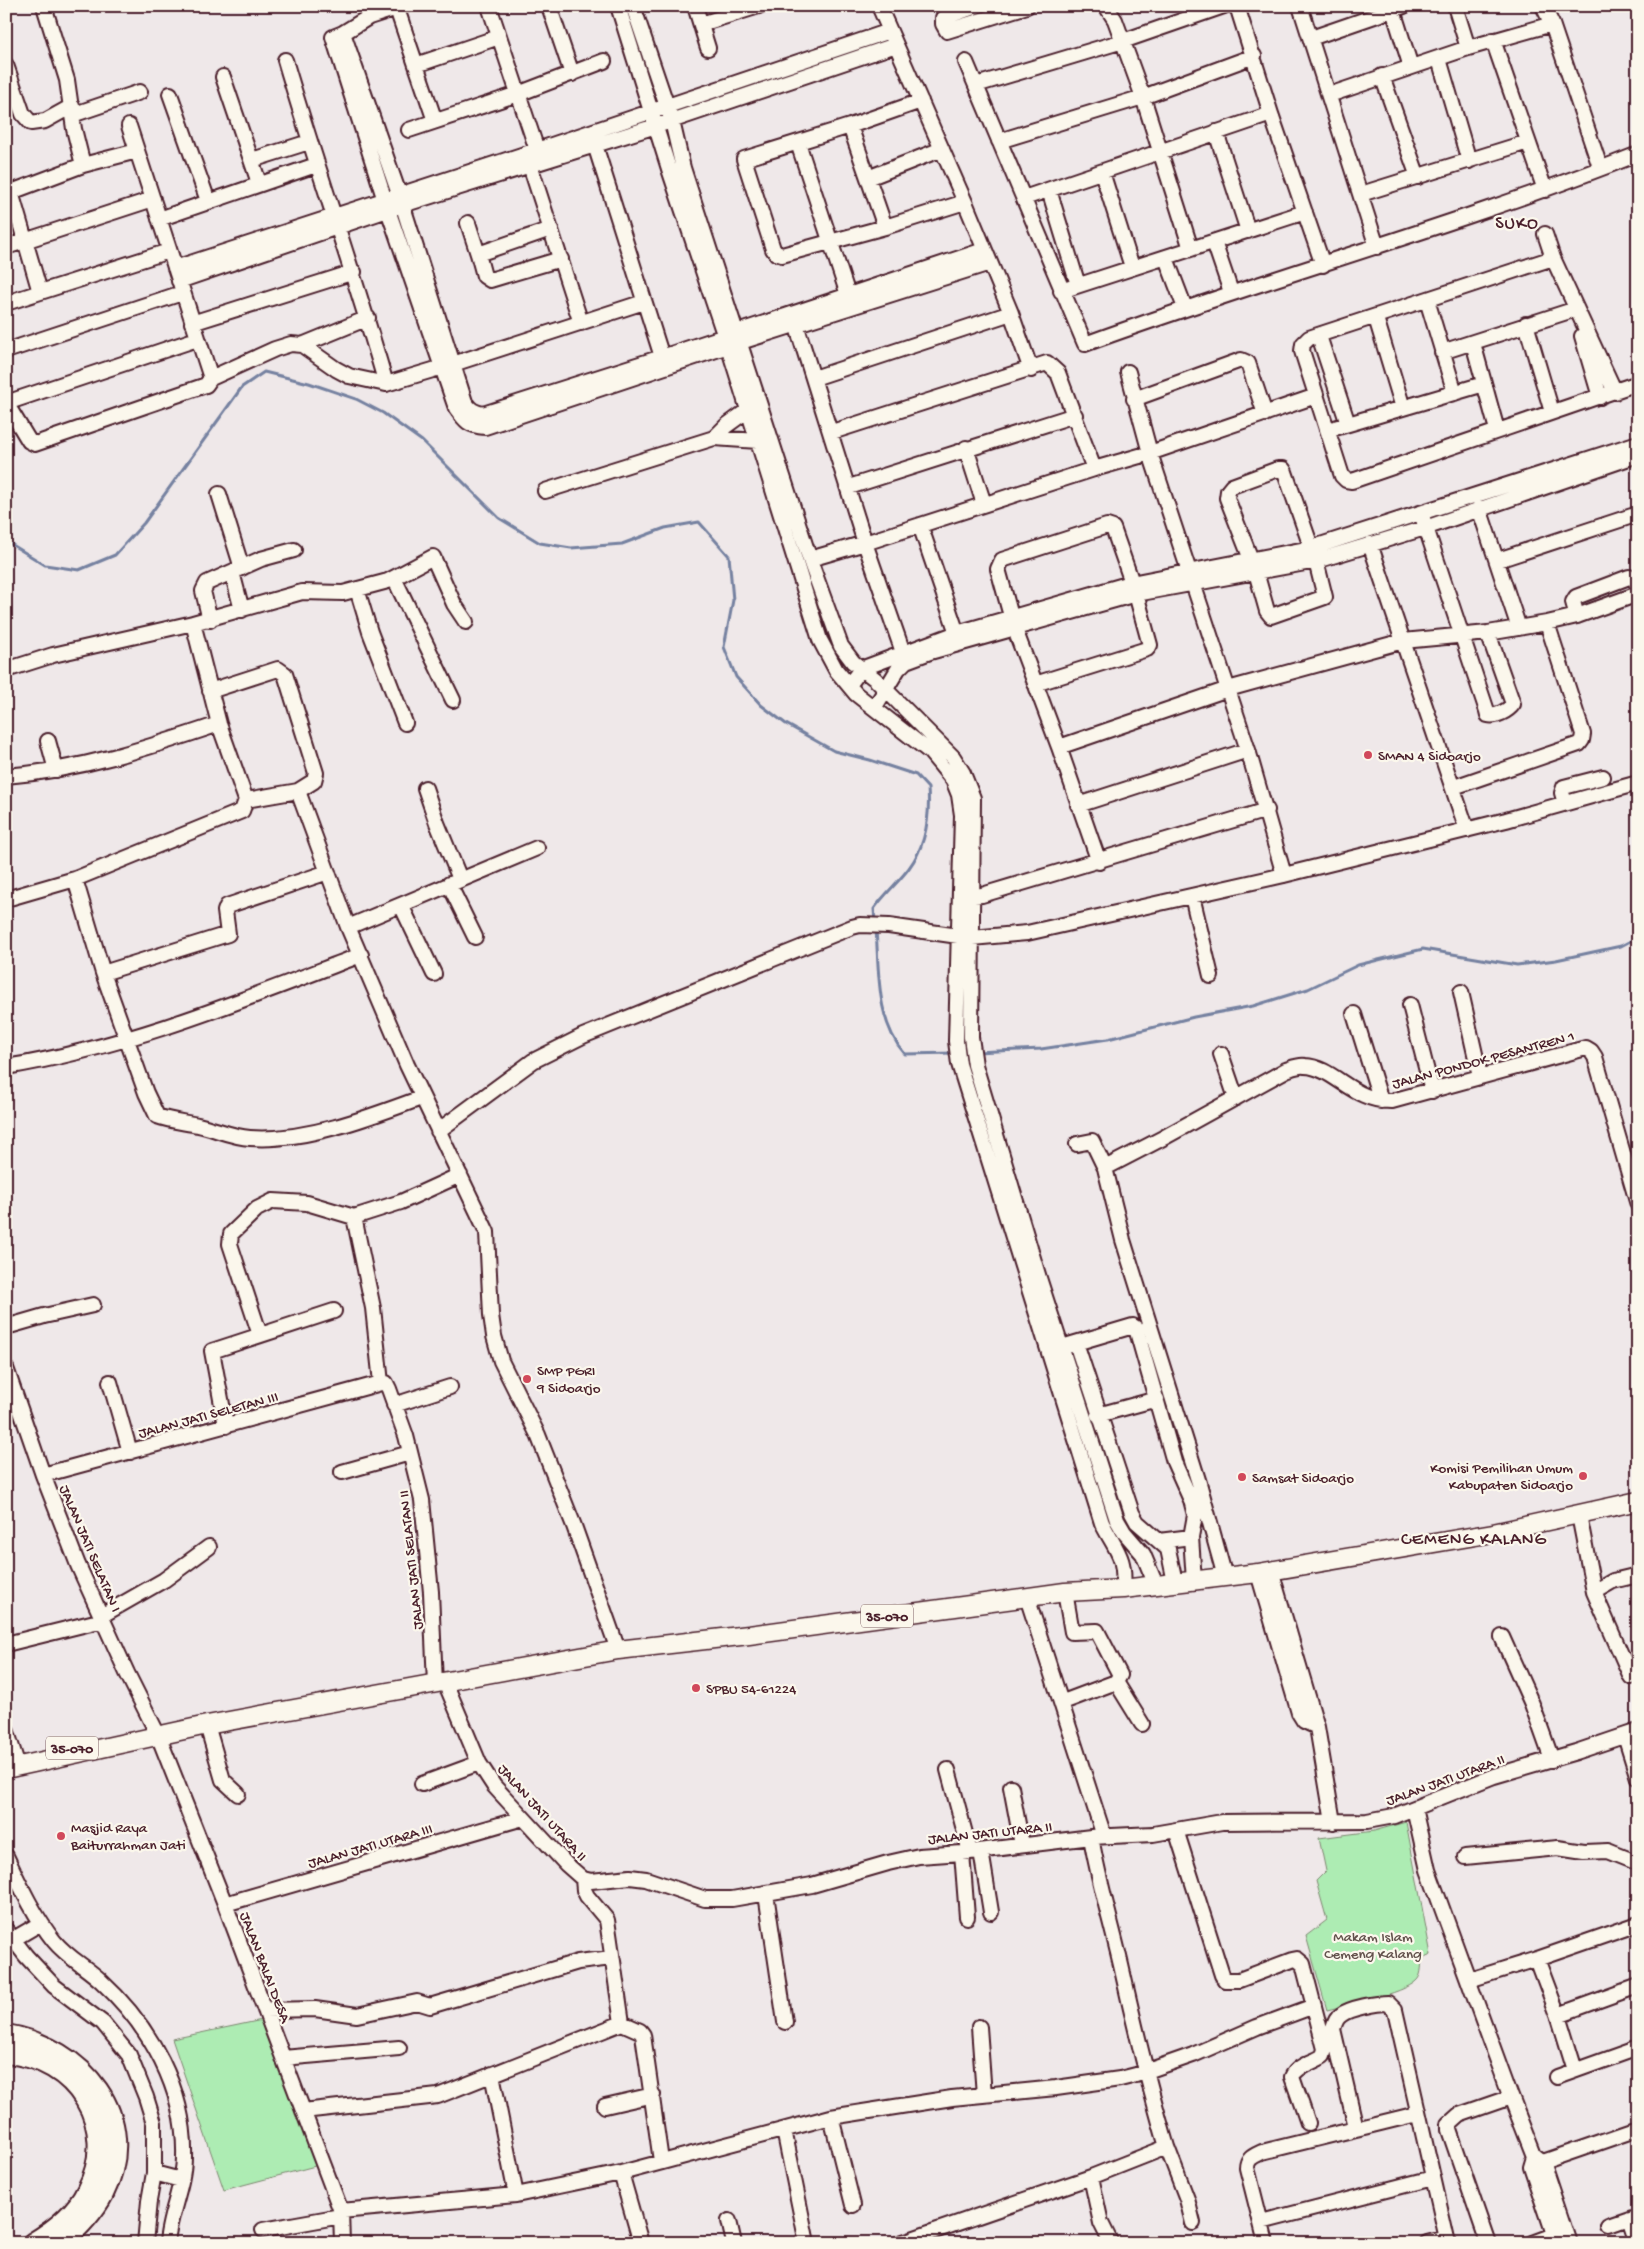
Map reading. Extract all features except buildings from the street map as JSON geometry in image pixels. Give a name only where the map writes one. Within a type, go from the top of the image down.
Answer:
[{"type":"highway","points":[[6,2035],[47,2047],[76,2064],[99,2091],[111,2120],[114,2156],[104,2192],[85,2219],[61,2243]]},
{"type":"highway","points":[[6,2053],[37,2059],[72,2081],[89,2104],[98,2137],[96,2168],[82,2201],[65,2220],[33,2243]]},
{"type":"main road","name":"35-070","points":[[9,1763],[128,1736],[137,1739],[618,1650],[758,1634],[1065,1592],[1123,1589],[1264,1572],[1493,1532],[1579,1515],[1638,1500]]},
{"type":"street","points":[[44,6],[67,80],[77,145],[83,165]]},
{"type":"street","points":[[489,6],[518,94],[530,157],[581,322]]},
{"type":"street","points":[[549,6],[572,74]]},
{"type":"street","points":[[618,6],[654,119],[841,646],[847,656],[861,669],[871,674],[954,757],[973,798],[958,936],[956,1041],[959,1064],[972,1110],[1032,1280],[1063,1351],[1117,1520],[1143,1554],[1156,1585]]},
{"type":"street","points":[[633,6],[669,113],[683,168],[733,338],[748,410],[798,570],[828,657],[849,685],[862,698],[930,752],[953,780],[959,795],[967,851]]},
{"type":"street","points":[[695,6],[708,48]]},
{"type":"street","points":[[700,24],[759,6]]},
{"type":"street","points":[[878,6],[965,202],[1011,312],[1031,370]]},
{"type":"street","points":[[977,6],[943,18],[947,31],[1026,6]]},
{"type":"street","points":[[1106,6],[1117,13],[1123,41],[1161,150],[1191,250]]},
{"type":"street","points":[[976,85],[1123,41],[1224,6]]},
{"type":"street","points":[[1237,6],[1271,114],[1323,264]]},
{"type":"street","points":[[1300,6],[1377,248]]},
{"type":"street","points":[[1455,6],[1468,48]]},
{"type":"street","points":[[1543,6],[1552,24],[1600,167]]},
{"type":"street","points":[[435,121],[416,65],[400,7],[369,17],[343,32],[447,366],[456,408],[466,422],[474,426],[485,427],[733,338],[849,300],[984,250]]},
{"type":"street","points":[[1311,38],[1398,8],[1411,66]]},
{"type":"street","points":[[1329,94],[1468,48],[1552,24]]},
{"type":"street","points":[[416,65],[499,37]]},
{"type":"street","points":[[530,157],[595,145],[669,113],[893,38]]},
{"type":"street","points":[[1494,40],[1545,190]]},
{"type":"street","points":[[999,141],[1143,97],[1254,56]]},
{"type":"street","points":[[1439,59],[1469,161]]},
{"type":"street","points":[[285,60],[316,166],[354,272],[386,384]]},
{"type":"street","points":[[409,130],[518,94],[604,61]]},
{"type":"street","points":[[966,62],[1061,291],[1085,344],[1231,292],[1377,248],[1545,190],[1600,167],[1638,154]]},
{"type":"street","points":[[6,65],[23,114],[31,123],[44,121],[140,92]]},
{"type":"street","points":[[1382,76],[1418,177]]},
{"type":"street","points":[[223,77],[259,183]]},
{"type":"street","points":[[170,94],[208,201]]},
{"type":"street","points":[[921,101],[850,126],[744,159],[774,251],[782,255],[830,243],[965,202]]},
{"type":"street","points":[[1024,198],[1271,114]]},
{"type":"street","points":[[6,351],[179,280],[336,222],[530,157],[654,119]]},
{"type":"street","points":[[129,126],[211,378]]},
{"type":"street","points":[[850,126],[885,227]]},
{"type":"street","points":[[1216,132],[1248,231]]},
{"type":"street","points":[[252,160],[309,142]]},
{"type":"street","points":[[1361,194],[1528,142]]},
{"type":"street","points":[[798,143],[849,300]]},
{"type":"street","points":[[595,145],[662,357]]},
{"type":"street","points":[[868,178],[942,149]]},
{"type":"street","points":[[40,292],[9,193],[83,165],[137,151]]},
{"type":"street","points":[[159,219],[259,183],[316,166]]},
{"type":"street","points":[[1102,172],[1132,267]]},
{"type":"street","points":[[1049,190],[1078,285]]},
{"type":"street","points":[[6,247],[153,200]]},
{"type":"street","points":[[1061,291],[1305,212]]},
{"type":"street","points":[[468,223],[484,276],[490,280],[561,259]]},
{"type":"street","points":[[478,254],[551,229]]},
{"type":"street","points":[[1545,234],[1553,258],[1614,392]]},
{"type":"street","points":[[1214,242],[1231,292]]},
{"type":"street","points":[[6,302],[169,251]]},
{"type":"street","points":[[1166,258],[1185,308]]},
{"type":"street","points":[[1553,258],[1376,318],[1309,338],[1303,344],[1302,351],[1342,476],[1346,480],[1352,480],[1638,383]]},
{"type":"street","points":[[447,366],[470,410],[483,414],[662,357],[796,324],[849,300],[990,263]]},
{"type":"street","points":[[192,322],[354,272]]},
{"type":"street","points":[[1427,300],[1455,393]]},
{"type":"street","points":[[302,345],[349,376],[386,384],[644,302]]},
{"type":"street","points":[[814,378],[1011,312]]},
{"type":"street","points":[[1442,352],[1526,324],[1578,314]]},
{"type":"street","points":[[1578,314],[1581,333],[1600,397]]},
{"type":"street","points":[[197,339],[6,403],[29,441],[35,444],[206,385],[211,378],[275,348],[291,344],[302,345],[368,318]]},
{"type":"street","points":[[1376,318],[1403,408]]},
{"type":"street","points":[[796,324],[904,657],[875,707]]},
{"type":"street","points":[[1526,324],[1552,412]]},
{"type":"street","points":[[1319,336],[1348,424]]},
{"type":"street","points":[[1473,343],[1496,430]]},
{"type":"street","points":[[1134,399],[1241,360],[1246,361],[1248,364],[1265,414]]},
{"type":"street","points":[[832,432],[1031,370],[1047,363],[1058,373],[1094,469]]},
{"type":"street","points":[[1128,372],[1150,453],[1267,810],[1284,875]]},
{"type":"street","points":[[1328,430],[1484,384]]},
{"type":"street","points":[[798,570],[811,562],[866,543],[1094,469],[1150,453],[1316,396]]},
{"type":"street","points":[[714,438],[726,426],[748,410]]},
{"type":"street","points":[[849,487],[966,448],[1075,415]]},
{"type":"street","points":[[545,491],[714,438],[758,442]]},
{"type":"street","points":[[1313,554],[1422,514],[1638,443]]},
{"type":"street","points":[[966,448],[984,504]]},
{"type":"street","points":[[849,685],[861,669],[1012,622],[1134,588],[1370,544],[1425,528],[1638,455]]},
{"type":"street","points":[[1278,469],[1283,469],[1313,554],[1325,597],[1271,616],[1267,611],[1254,566],[1227,498],[1228,491],[1232,486],[1278,469]]},
{"type":"street","points":[[218,494],[237,570],[242,610]]},
{"type":"street","points":[[1479,508],[1498,560],[1519,628]]},
{"type":"street","points":[[1422,514],[1486,711],[1488,715],[1492,716],[1510,708],[1513,704],[1488,634]]},
{"type":"street","points":[[1498,560],[1638,514]]},
{"type":"street","points":[[920,525],[959,638]]},
{"type":"street","points":[[1035,684],[1147,649],[1149,640],[1134,588],[1113,528],[1107,526],[1002,560],[998,569],[1012,622],[1035,684],[1059,747],[1099,862]]},
{"type":"street","points":[[791,548],[805,543]]},
{"type":"street","points":[[1370,544],[1454,786],[1467,830]]},
{"type":"street","points":[[210,620],[203,591],[204,587],[262,559],[294,550]]},
{"type":"street","points":[[6,670],[53,655],[210,620],[302,592],[343,593],[394,578],[433,557],[454,604],[466,622]]},
{"type":"street","points":[[1577,616],[1573,602],[1576,596],[1629,577],[1635,579],[1638,587]]},
{"type":"street","points":[[394,578],[453,700]]},
{"type":"street","points":[[357,589],[370,632],[405,723]]},
{"type":"street","points":[[1059,747],[1228,689],[1403,641],[1488,634],[1547,623],[1577,616],[1638,594]]},
{"type":"street","points":[[6,899],[75,879],[242,811],[246,800],[219,724],[194,623]]},
{"type":"street","points":[[1454,786],[1578,744],[1582,740],[1583,734],[1547,623]]},
{"type":"street","points":[[210,691],[278,669],[282,670],[285,674],[316,774],[314,781],[298,791],[246,800]]},
{"type":"street","points":[[6,776],[56,770],[130,754],[219,724]]},
{"type":"street","points":[[48,741],[56,770]]},
{"type":"street","points":[[1078,805],[1248,750]]},
{"type":"street","points":[[1565,803],[1562,792],[1564,787],[1603,777]]},
{"type":"street","points":[[438,1131],[533,1062],[574,1040],[860,925],[889,926],[972,938],[1027,933],[1284,875],[1467,830],[1638,783]]},
{"type":"street","points":[[425,788],[475,937]]},
{"type":"street","points":[[298,791],[348,927],[422,1098],[487,1232],[491,1315],[494,1336],[501,1361],[545,1453],[574,1526],[618,1650]]},
{"type":"street","points":[[971,896],[982,895],[1099,862],[1267,810]]},
{"type":"street","points":[[348,927],[537,848]]},
{"type":"street","points":[[103,973],[228,934],[224,910],[226,906],[328,872]]},
{"type":"street","points":[[75,879],[103,973],[146,1093],[157,1116],[167,1120],[200,1125],[236,1136],[251,1138],[291,1137],[326,1130],[368,1118],[422,1098]]},
{"type":"street","points":[[965,881],[971,896],[972,1037],[975,1065],[1032,1280],[1050,1360],[1102,1523],[1118,1549],[1123,1563],[1123,1589]]},
{"type":"street","points":[[1192,896],[1211,976]]},
{"type":"street","points":[[401,905],[434,974]]},
{"type":"street","points":[[6,1067],[50,1060],[128,1040],[238,1002],[361,955]]},
{"type":"street","points":[[1462,992],[1480,1076]]},
{"type":"street","points":[[1410,1005],[1432,1091]]},
{"type":"street","points":[[1354,1014],[1381,1102]]},
{"type":"street","name":"JALAN PONDOK PESANTREN 1","points":[[1104,1168],[1286,1070],[1306,1066],[1322,1071],[1364,1097],[1381,1102],[1432,1091],[1480,1076],[1586,1048],[1595,1057],[1638,1205]]},
{"type":"street","points":[[1221,1054],[1236,1098]]},
{"type":"street","points":[[972,1110],[987,1106]]},
{"type":"street","points":[[1077,1144],[1092,1141],[1104,1168],[1122,1240],[1199,1483],[1225,1577]]},
{"type":"street","points":[[260,1335],[230,1244],[231,1234],[257,1209],[273,1201],[307,1203],[354,1217],[401,1202],[460,1175]]},
{"type":"street","points":[[354,1217],[373,1308],[381,1383]]},
{"type":"street","points":[[6,1327],[93,1305]]},
{"type":"street","points":[[226,1426],[212,1351],[334,1311]]},
{"type":"street","points":[[1050,1360],[1076,1343],[1133,1326],[1138,1334],[1174,1462],[1195,1515],[1191,1537],[1194,1581]]},
{"type":"street","points":[[1076,1343],[1098,1415],[1132,1512],[1138,1522],[1170,1552],[1175,1582]]},
{"type":"street","name":"JALAN JATI SELATAN I","points":[[6,1368],[43,1475],[78,1565],[158,1734]]},
{"type":"street","points":[[110,1382],[130,1452]]},
{"type":"street","name":"JALAN JATI SELATAN II","points":[[381,1383],[386,1383],[394,1405],[410,1453],[422,1500],[440,1683]]},
{"type":"street","name":"JALAN JATI SELETAN III","points":[[43,1475],[381,1383]]},
{"type":"street","points":[[394,1405],[450,1387]]},
{"type":"street","points":[[1098,1415],[1157,1399]]},
{"type":"street","points":[[342,1472],[410,1453]]},
{"type":"street","points":[[1579,1515],[1594,1592],[1631,1677]]},
{"type":"street","points":[[1159,1541],[1191,1537]]},
{"type":"street","points":[[6,1644],[102,1618],[164,1580],[209,1547]]},
{"type":"street","points":[[1264,1572],[1317,1727],[1333,1822]]},
{"type":"street","points":[[1594,1592],[1613,1581],[1638,1574]]},
{"type":"street","points":[[1063,1702],[1116,1682],[1120,1675],[1100,1634],[1094,1629],[1072,1632],[1065,1592]]},
{"type":"street","points":[[1027,1597],[1063,1702],[1097,1837],[1100,1888],[1123,1973],[1145,2072],[1166,2147],[1187,2200],[1193,2223]]},
{"type":"street","points":[[1502,1637],[1532,1704],[1552,1760]]},
{"type":"street","points":[[1116,1682],[1142,1724]]},
{"type":"street","name":"JALAN JATI UTARA II","points":[[440,1683],[479,1763],[494,1786],[566,1864],[583,1879],[591,1881],[630,1877],[646,1879],[705,1899],[732,1899],[812,1885],[919,1856],[971,1852],[1097,1837],[1135,1836],[1222,1822],[1367,1821],[1394,1816],[1494,1776],[1552,1760],[1631,1734]]},
{"type":"street","points":[[207,1725],[223,1780],[238,1794]]},
{"type":"street","points":[[6,1729],[9,1763]]},
{"type":"street","name":"JALAN BALAI DESA","points":[[158,1734],[266,2010],[341,2214],[342,2243]]},
{"type":"street","points":[[1631,1734],[1638,1778]]},
{"type":"street","points":[[422,1784],[479,1763]]},
{"type":"street","points":[[948,1770],[971,1852],[991,1912]]},
{"type":"street","points":[[1011,1787],[1022,1845]]},
{"type":"street","points":[[1414,1808],[1427,1865],[1510,2097],[1536,2161],[1561,2238],[1532,2243]]},
{"type":"street","name":"JALAN JATI UTARA III","points":[[225,1904],[524,1818]]},
{"type":"street","points":[[1176,1830],[1222,1976],[1230,1981],[1239,1980],[1292,1960],[1300,1961],[1305,1968],[1325,2053],[1318,2060],[1294,2072],[1292,2077],[1308,2123]]},
{"type":"street","points":[[1465,1856],[1558,1848],[1584,1852],[1608,1851],[1638,1863]]},
{"type":"street","points":[[967,1917],[971,1852]]},
{"type":"street","points":[[6,1856],[41,1923],[56,1944],[101,1981],[132,2014],[158,2052],[174,2090],[182,2123],[184,2158],[181,2180],[169,2223],[167,2243]]},
{"type":"street","points":[[583,1879],[584,1890],[607,1920],[622,2023]]},
{"type":"street","points":[[766,1894],[785,2022]]},
{"type":"street","points":[[41,1923],[9,1935],[54,1986],[103,2023],[129,2054],[146,2097],[154,2123],[154,2173],[145,2243]]},
{"type":"street","points":[[1469,1980],[1638,1924]]},
{"type":"street","points":[[266,2010],[315,2009],[357,2015],[417,2002],[430,2006],[578,1962],[612,1958]]},
{"type":"street","points":[[1537,1959],[1558,2015],[1575,2070]]},
{"type":"street","points":[[1558,2015],[1638,1986]]},
{"type":"street","points":[[1356,2128],[1333,2029],[1336,2020],[1341,2015],[1380,2003],[1392,2005],[1396,2010],[1448,2240],[1427,2243]]},
{"type":"street","points":[[263,2230],[341,2214],[516,2195],[621,2173],[831,2117],[902,2105],[1120,2079],[1145,2072],[1314,2006]]},
{"type":"street","points":[[303,2111],[438,2096],[622,2023],[640,2031],[643,2035],[662,2161]]},
{"type":"street","points":[[979,2028],[984,2095]]},
{"type":"street","points":[[283,2058],[399,2048]]},
{"type":"street","points":[[1557,2077],[1638,2048]]},
{"type":"street","points":[[492,2074],[516,2195]]},
{"type":"street","points":[[604,2106],[652,2095]]},
{"type":"street","points":[[1488,2243],[1449,2130],[1449,2124],[1459,2115],[1510,2097]]},
{"type":"street","points":[[1266,2243],[1247,2168],[1247,2162],[1250,2158],[1262,2152],[1418,2114]]},
{"type":"street","points":[[831,2117],[853,2205]]},
{"type":"street","points":[[1536,2161],[1638,2129]]},
{"type":"street","points":[[784,2130],[806,2243]]},
{"type":"street","points":[[900,2243],[1091,2176],[1166,2147]]},
{"type":"street","points":[[154,2173],[181,2180]]},
{"type":"street","points":[[621,2173],[640,2243]]},
{"type":"street","points":[[1091,2176],[1101,2223],[1111,2243]]},
{"type":"street","points":[[1261,2222],[1433,2178]]},
{"type":"street","points":[[1610,2226],[1633,2218],[1637,2243]]},
{"type":"street","points":[[729,2221],[734,2243]]},
{"type":"green space","name":"Makam Islam Cemeng Kalang","points":[[1406,1822],[1431,1955],[1422,1959],[1419,1977],[1409,1986],[1374,1999],[1327,2010],[1306,1936],[1327,1920],[1316,1881],[1326,1871],[1319,1838],[1374,1831]]},
{"type":"green space","points":[[262,2020],[319,2165],[224,2190],[172,2039]]},
{"type":"waterway","points":[[6,541],[45,565],[79,570],[115,555],[144,523],[242,387],[264,372],[309,383],[356,399],[383,413],[422,441],[499,518],[540,543],[571,548],[622,544],[665,528],[699,522],[729,556],[733,600],[724,647],[736,677],[761,705],[786,724],[834,751],[916,775],[928,788],[928,819],[920,849],[909,868],[874,909],[875,923]]},
{"type":"waterway","points":[[876,929],[881,995],[889,1027],[896,1041],[905,1054],[955,1053]]},
{"type":"waterway","points":[[976,1052],[1041,1049],[1108,1039],[1194,1017],[1253,1006],[1308,989],[1358,965],[1423,949],[1517,965],[1556,960],[1621,946],[1638,937]]},
{"type":"place","name":"SMAN 4 Sidoarjo","points":[[1368,755]]},
{"type":"place","name":"SMP PGRI 9 Sidoarjo","points":[[527,1379]]},
{"type":"place","name":"Komisi Pemilihan Umum Kabupaten Sidoarjo","points":[[1583,1476]]},
{"type":"place","name":"Samsat Sidoarjo","points":[[1242,1477]]},
{"type":"place","name":"SPBU 54-61224","points":[[696,1688]]},
{"type":"place","name":"Masjid Raya Baiturrahman Jati","points":[[61,1836]]},
{"type":"district","name":"SUKO","points":[[1517,222]]},
{"type":"district","name":"CEMENG KALANG","points":[[1474,1538]]}]
